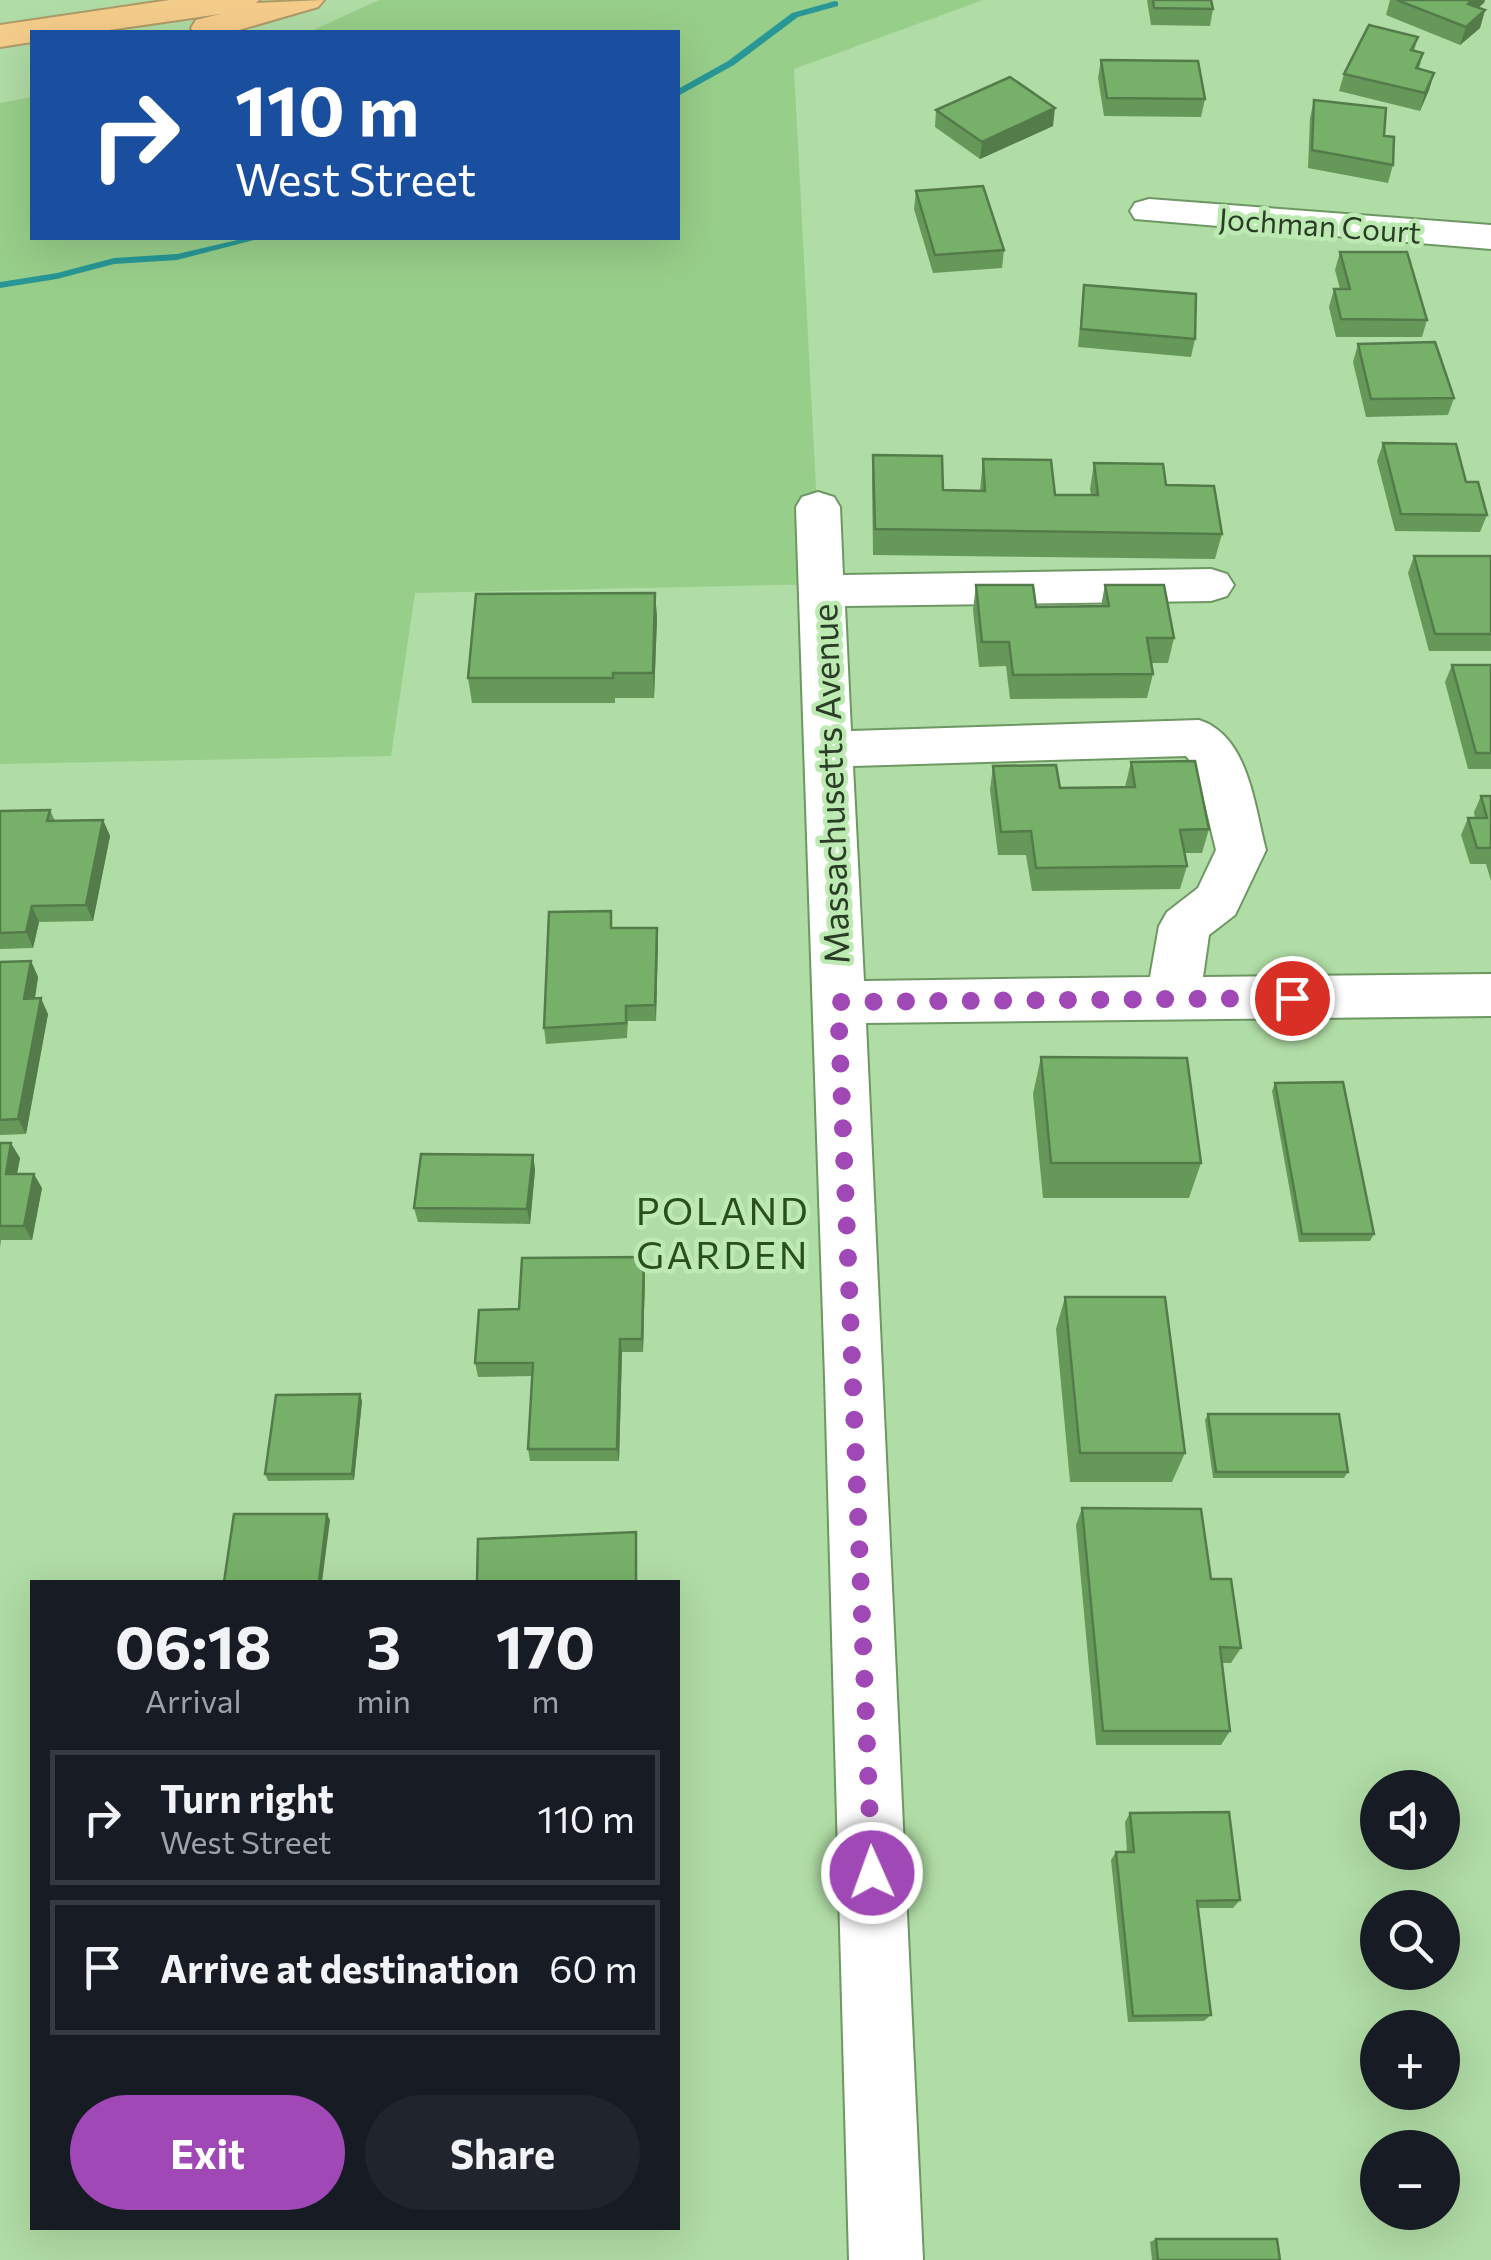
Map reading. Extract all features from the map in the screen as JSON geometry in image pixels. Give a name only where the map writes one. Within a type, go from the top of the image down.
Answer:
[{"type":"highway","points":[[40,30],[241,0]]},
{"type":"highway","points":[[199,30],[306,0]]},
{"type":"highway","points":[[0,36],[30,32]]},
{"type":"highway","points":[[0,70],[30,65]]},
{"type":"street","name":"Jochman Court","points":[[1148,211],[1491,237]]},
{"type":"street","name":"Massachusetts Avenue","points":[[818,507],[886,2260]]},
{"type":"street","points":[[822,591],[1212,585]]},
{"type":"street","points":[[828,748],[1200,738],[1220,762],[1242,850],[1217,901],[1185,926],[1173,998]]},
{"type":"street","points":[[838,1002],[1491,995]]},
{"type":"green space","points":[[379,0],[983,0],[794,69],[821,584],[415,593],[391,756],[0,764],[0,103],[30,97],[30,240],[680,240],[680,30],[313,30]]},
{"type":"building","points":[[1153,0],[1211,0],[1213,9],[1154,8]]},
{"type":"building","points":[[1397,0],[1472,0],[1468,4],[1485,10],[1466,27]]},
{"type":"building","points":[[1369,25],[1418,37],[1411,50],[1423,53],[1416,68],[1434,73],[1425,93],[1344,74]]},
{"type":"building","points":[[1101,60],[1198,61],[1205,99],[1107,98]]},
{"type":"building","points":[[1010,77],[1055,108],[982,142],[936,110]]},
{"type":"building","points":[[1314,100],[1386,108],[1384,136],[1394,137],[1393,165],[1312,150]]},
{"type":"building","points":[[983,186],[1004,250],[935,255],[916,191]]},
{"type":"building","points":[[1340,252],[1407,252],[1427,320],[1341,319],[1334,289],[1350,289]]},
{"type":"building","points":[[1084,285],[1196,294],[1195,339],[1081,329]]},
{"type":"building","points":[[1435,342],[1454,398],[1371,399],[1358,344]]},
{"type":"building","points":[[1383,443],[1456,444],[1466,482],[1478,482],[1487,515],[1401,514]]},
{"type":"building","points":[[873,455],[942,456],[943,490],[985,491],[983,459],[1051,460],[1055,495],[1098,495],[1094,463],[1163,464],[1166,485],[1214,486],[1222,534],[875,529]]},
{"type":"building","points":[[1414,556],[1491,556],[1491,634],[1435,634]]},
{"type":"building","points":[[976,585],[1033,585],[1036,607],[1109,606],[1105,585],[1164,585],[1174,638],[1147,638],[1153,674],[1013,675],[1009,642],[982,642]]},
{"type":"building","points":[[655,593],[653,673],[613,673],[613,678],[468,678],[476,594]]},
{"type":"building","points":[[1452,665],[1491,665],[1491,753],[1476,753]]},
{"type":"building","points":[[1195,761],[1209,829],[1180,830],[1187,866],[1036,868],[1031,831],[1001,832],[993,766],[1056,765],[1060,788],[1135,787],[1131,762]]},
{"type":"building","points":[[1481,796],[1491,796],[1491,848],[1477,848],[1468,818],[1487,818]]},
{"type":"building","points":[[50,810],[47,821],[103,820],[86,905],[32,906],[26,932],[0,933],[0,811]]},
{"type":"building","points":[[611,911],[611,928],[657,928],[655,1005],[626,1006],[626,1023],[544,1028],[549,912]]},
{"type":"building","points":[[31,961],[24,999],[41,998],[18,1119],[0,1120],[0,962]]},
{"type":"building","points":[[1041,1057],[1187,1058],[1201,1163],[1051,1163]]},
{"type":"building","points":[[1343,1082],[1374,1234],[1302,1234],[1275,1083]]},
{"type":"building","points":[[0,1143],[11,1143],[6,1174],[34,1174],[24,1226],[0,1226]]},
{"type":"building","points":[[421,1154],[533,1155],[527,1209],[414,1208]]},
{"type":"building","points":[[644,1257],[642,1339],[620,1339],[617,1449],[528,1449],[533,1363],[475,1363],[479,1310],[519,1309],[522,1258]]},
{"type":"building","points":[[1065,1297],[1165,1297],[1185,1453],[1080,1453]]},
{"type":"building","points":[[360,1394],[352,1474],[265,1474],[276,1395]]},
{"type":"building","points":[[1208,1414],[1339,1414],[1348,1472],[1216,1472]]},
{"type":"building","points":[[1082,1508],[1201,1509],[1211,1579],[1231,1579],[1241,1648],[1220,1647],[1230,1731],[1103,1731]]},
{"type":"building","points":[[234,1514],[327,1514],[319,1580],[224,1580]]},
{"type":"building","points":[[636,1532],[636,1580],[477,1580],[478,1539]]},
{"type":"building","points":[[1229,1812],[1240,1900],[1197,1901],[1211,2015],[1133,2016],[1116,1852],[1134,1852],[1130,1813]]},
{"type":"building","points":[[1156,2239],[1277,2239],[1280,2260],[1158,2260]]},
{"type":"waterway","points":[[680,92],[731,63],[795,15],[835,4]]},
{"type":"waterway","points":[[0,285],[114,261],[177,257],[249,240]]},
{"type":"district","name":"POLAND GARDEN","points":[[723,1231]]},
{"type":"route","points":[[872,1873],[838,1002],[1292,998]]}]
